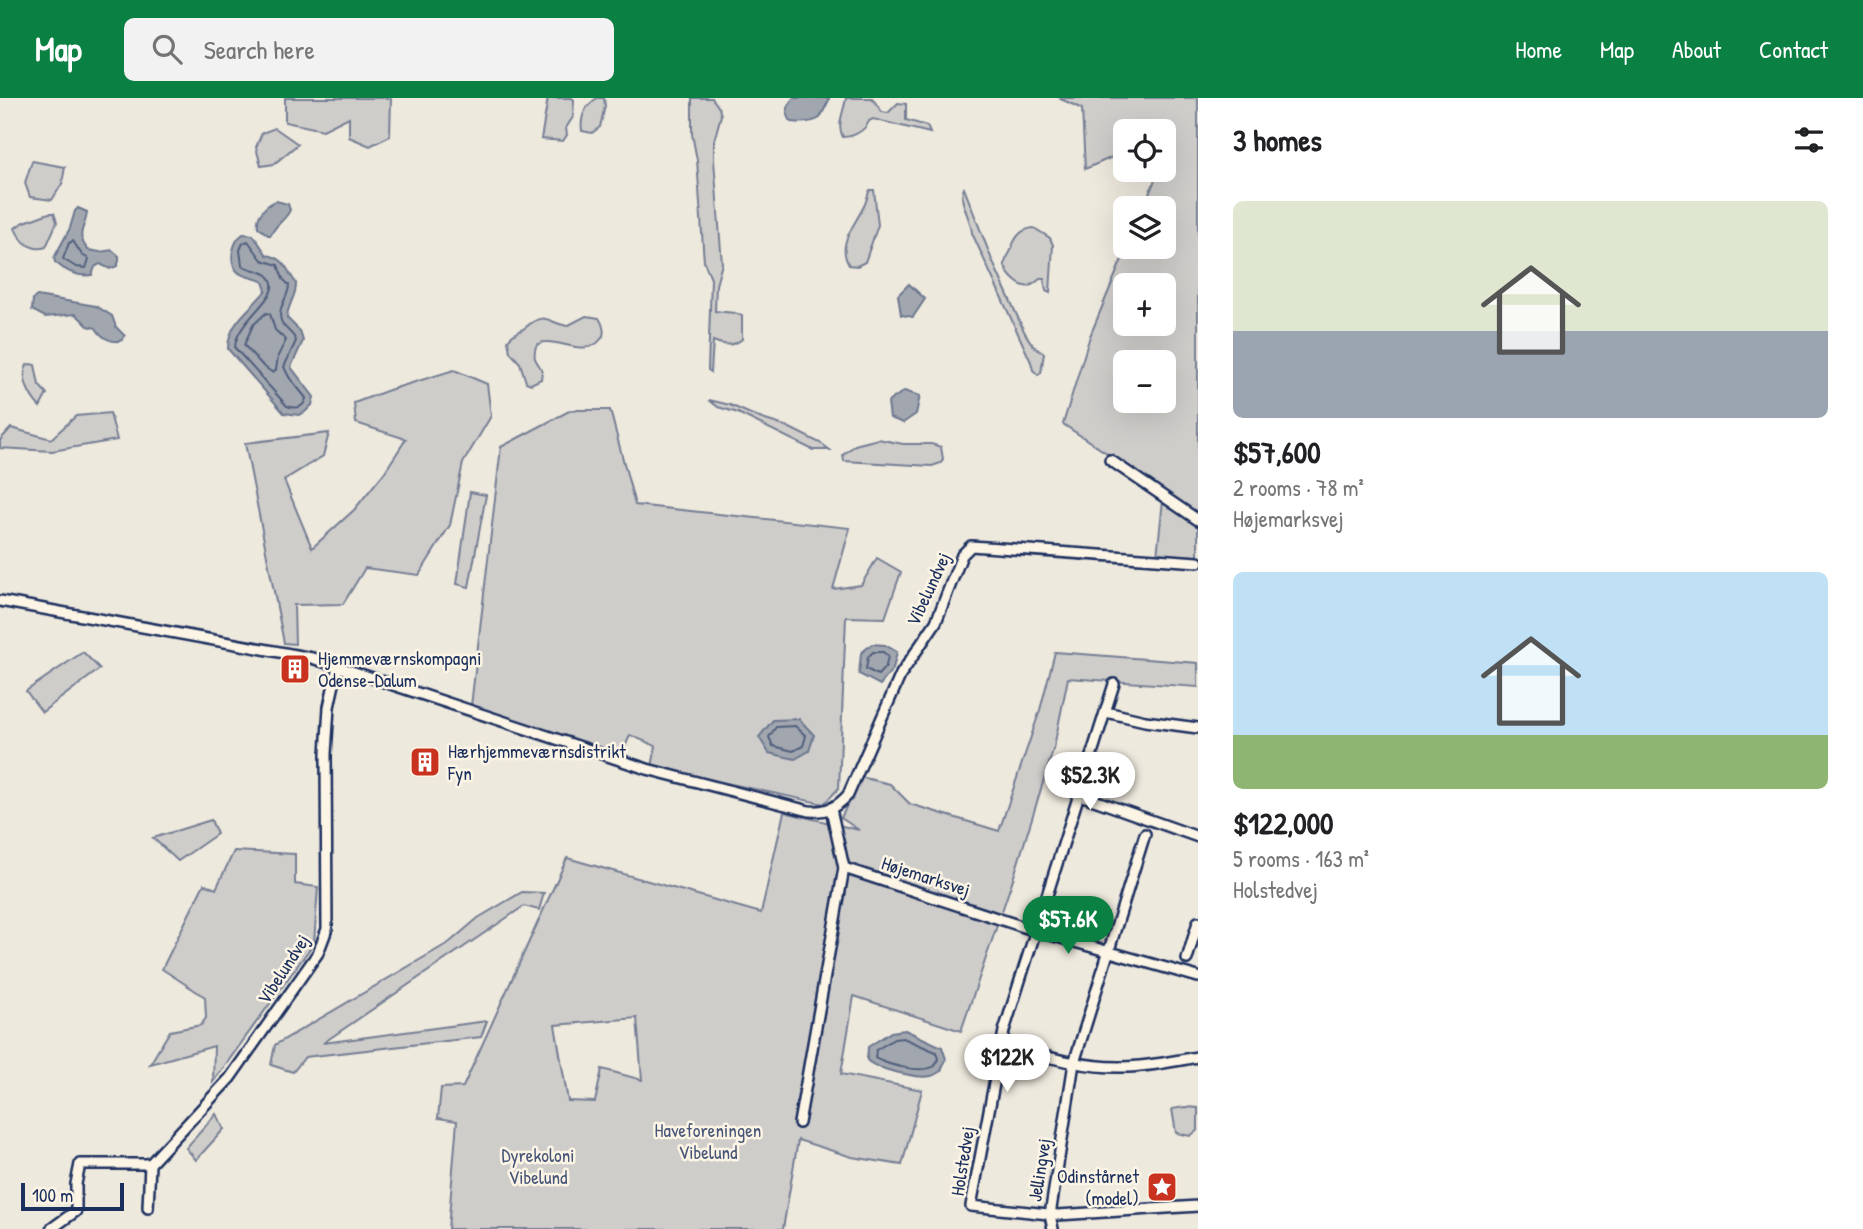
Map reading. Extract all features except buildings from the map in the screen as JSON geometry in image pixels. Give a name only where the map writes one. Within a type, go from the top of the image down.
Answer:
[{"type":"street","points":[[1110,460],[1198,520]]},
{"type":"street","name":"Vibelundvej","points":[[831,809],[848,795],[901,674],[936,622],[962,555],[971,546],[1198,562]]},
{"type":"street","points":[[0,601],[274,650],[338,666],[658,772],[809,811],[831,809],[844,868],[799,1123]]},
{"type":"street","name":"Vibelundvej","points":[[150,1164],[230,1078],[318,953],[324,940],[327,929],[328,718],[338,666]]},
{"type":"street","name":"Holstedvej","points":[[1050,1215],[971,1206],[1001,1045],[1114,684]]},
{"type":"street","points":[[1105,712],[1198,728]]},
{"type":"street","points":[[1080,795],[1198,837]]},
{"type":"street","name":"Jellingvej","points":[[1053,1229],[1050,1215],[1074,1063],[1145,834]]},
{"type":"street","name":"Højemarksvej","points":[[844,868],[1036,931],[1198,977]]},
{"type":"street","points":[[1187,959],[1198,922]]},
{"type":"street","points":[[1001,1045],[1074,1063],[1121,1068],[1198,1057]]},
{"type":"street","points":[[51,1229],[76,1211],[76,1184],[80,1164],[150,1164],[148,1208]]},
{"type":"street","points":[[1050,1215],[1198,1206]]},
{"type":"green space","points":[[285,98],[391,98],[390,136],[370,146],[349,137],[349,117],[323,130],[285,122]]},
{"type":"green space","points":[[548,98],[574,100],[573,117],[566,128],[567,135],[563,141],[541,139]]},
{"type":"green space","points":[[597,98],[604,98],[605,106],[600,127],[592,133],[582,131],[584,112]]},
{"type":"green space","points":[[692,98],[712,98],[721,115],[714,141],[722,264],[716,285],[715,311],[742,316],[742,339],[728,344],[713,341],[711,372],[708,370],[711,279],[704,262],[697,160],[692,134]]},
{"type":"green space","points":[[846,98],[872,98],[882,112],[888,113],[898,103],[906,104],[906,120],[927,126],[930,133],[873,119],[858,133],[843,137],[840,123]]},
{"type":"green space","points":[[1059,98],[1198,98],[1198,558],[1157,556],[1164,491],[1063,424],[1090,336],[1113,281],[1113,336],[1176,336],[1176,273],[1116,273],[1122,259],[1176,259],[1176,196],[1148,196],[1154,182],[1176,182],[1176,119],[1113,119],[1113,157],[1085,169],[1082,109]]},
{"type":"green space","points":[[275,128],[298,144],[274,164],[261,166],[256,147],[262,133]]},
{"type":"green space","points":[[32,161],[65,167],[62,184],[52,200],[30,197],[25,183]]},
{"type":"green space","points":[[964,188],[1024,331],[1035,347],[1044,353],[1041,373],[1038,375],[1033,370],[972,233],[962,198]]},
{"type":"green space","points":[[870,190],[874,190],[878,225],[865,262],[857,266],[849,265],[846,242]]},
{"type":"green space","points":[[54,213],[57,222],[46,247],[31,247],[15,228]]},
{"type":"green space","points":[[1034,228],[1050,238],[1053,245],[1050,293],[1046,291],[1044,279],[1030,286],[1023,285],[1011,277],[1005,266],[1016,238],[1021,232]]},
{"type":"green space","points":[[586,316],[599,318],[603,329],[601,339],[596,344],[582,348],[553,342],[540,343],[536,346],[535,355],[542,371],[541,379],[531,384],[526,382],[520,363],[510,352],[510,337],[538,320],[546,319],[567,326]]},
{"type":"green space","points":[[30,364],[35,365],[39,385],[47,394],[40,407],[25,381],[25,370]]},
{"type":"green space","points":[[454,370],[487,384],[491,416],[463,463],[450,525],[419,575],[365,568],[343,604],[294,605],[295,644],[284,643],[245,443],[329,433],[323,456],[284,480],[312,548],[354,510],[384,473],[406,439],[356,423],[354,403]]},
{"type":"green space","points":[[709,400],[788,427],[830,450],[813,450],[738,413],[718,407]]},
{"type":"green space","points":[[571,410],[610,410],[635,505],[850,528],[833,589],[861,585],[877,558],[901,572],[885,618],[846,617],[839,788],[824,804],[652,767],[656,746],[630,735],[621,757],[471,706],[501,447]]},
{"type":"green space","points":[[110,413],[117,440],[52,451],[0,448],[0,440],[11,428],[51,439],[76,416]]},
{"type":"green space","points":[[878,439],[941,447],[943,459],[941,463],[932,466],[844,461],[843,455],[855,445]]},
{"type":"green space","points":[[470,492],[486,495],[469,587],[457,584]]},
{"type":"green space","points":[[83,652],[100,669],[42,712],[26,691]]},
{"type":"green space","points":[[1055,652],[1198,663],[1198,687],[1068,678],[1054,747],[1015,873],[961,1031],[854,996],[841,1074],[922,1090],[902,1165],[852,1157],[798,1140],[783,1229],[448,1229],[457,1121],[438,1118],[441,1088],[463,1087],[567,858],[761,913],[784,812],[859,830],[841,818],[860,777],[890,784],[910,804],[999,831],[1040,710]],"holes":[[[637,1018],[642,1080],[602,1069],[595,1102],[568,1101],[555,1025]]]},
{"type":"green space","points":[[211,820],[217,834],[178,861],[153,838]]},
{"type":"green space","points":[[234,851],[295,854],[295,884],[318,887],[314,943],[213,1082],[214,1046],[150,1064],[170,1031],[201,1025],[206,1018],[205,997],[162,969],[204,884],[216,889]]},
{"type":"green space","points":[[522,892],[544,893],[539,910],[524,906],[323,1043],[487,1021],[481,1037],[305,1057],[293,1072],[271,1065],[275,1045],[450,942],[478,918]]},
{"type":"green space","points":[[1198,1108],[1198,1130],[1190,1136],[1176,1133],[1172,1109]]},
{"type":"green space","points":[[216,1114],[224,1129],[196,1160],[186,1148]]},
{"type":"water","points":[[794,98],[829,100],[820,118],[810,122],[791,122],[787,113]]},
{"type":"water","points":[[276,201],[288,204],[290,210],[271,235],[268,235],[258,227],[259,218],[265,208]]},
{"type":"water","points":[[78,208],[87,212],[81,235],[88,250],[112,250],[119,256],[117,266],[110,269],[100,264],[95,267],[92,275],[81,275],[68,271],[55,262],[54,258]]},
{"type":"water","points":[[243,234],[253,235],[267,255],[285,265],[296,283],[287,318],[300,331],[303,341],[291,367],[314,397],[312,405],[299,415],[284,413],[228,349],[236,324],[266,290],[263,282],[243,275],[234,267],[233,251]]},
{"type":"water","points":[[909,284],[925,299],[913,317],[901,315],[898,295]]},
{"type":"water","points":[[37,296],[96,306],[112,316],[116,327],[125,336],[118,341],[107,339],[76,314],[45,317],[32,310],[33,299]]},
{"type":"water","points":[[904,391],[920,396],[916,414],[903,423],[890,418],[888,402]]},
{"type":"water","points":[[872,644],[885,645],[897,652],[893,669],[880,685],[859,674],[861,653]]},
{"type":"water","points":[[799,719],[814,735],[809,751],[795,759],[769,753],[759,737],[773,720]]},
{"type":"water","points":[[905,1030],[942,1047],[946,1059],[941,1071],[925,1077],[908,1075],[879,1067],[867,1060],[868,1047],[891,1032]]},
{"type":"place","name":"Hjemmeværnskompagni Odense-Dalum","points":[[295,669]]},
{"type":"place","name":"Hærhjemmeværnsdistrikt Fyn","points":[[425,762]]},
{"type":"place","name":"Odinstårnet (model)","points":[[1162,1187]]},
{"type":"park label","name":"Haveforeningen Vibelund","points":[[708,1141]]},
{"type":"park label","name":"Dyrekoloni Vibelund","points":[[538,1166]]}]
